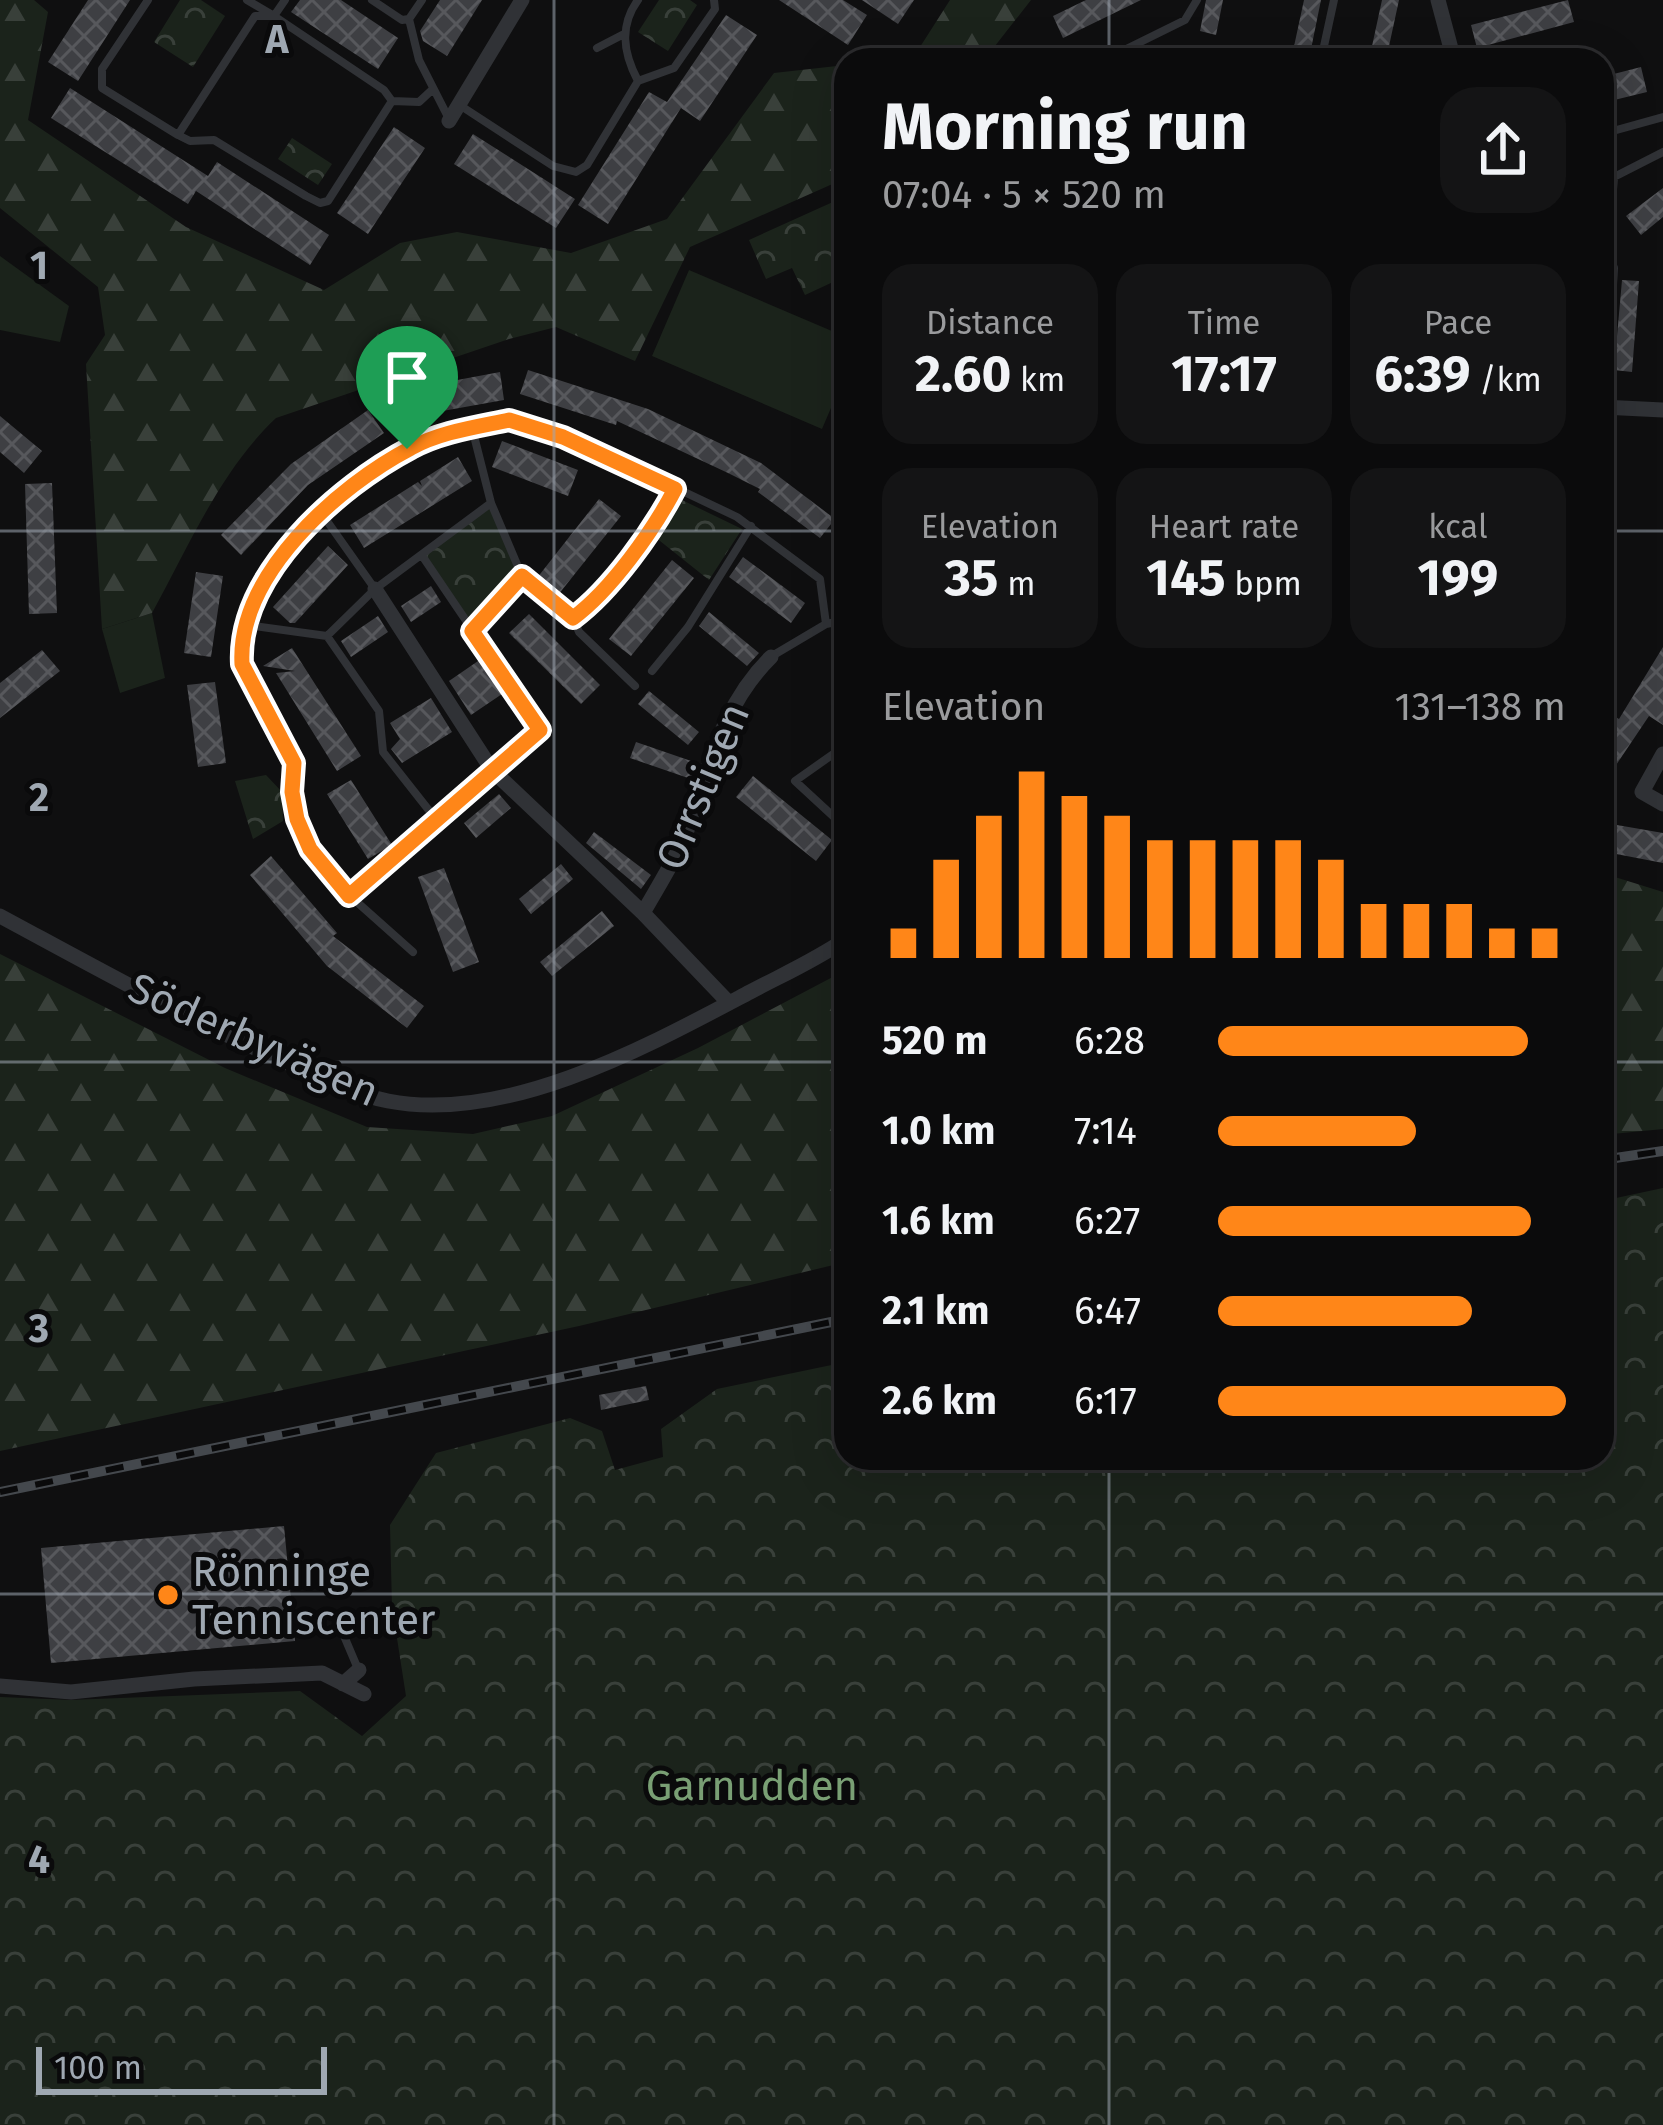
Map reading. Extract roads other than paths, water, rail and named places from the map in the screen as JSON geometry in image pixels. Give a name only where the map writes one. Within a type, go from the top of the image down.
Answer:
[{"type":"street","points":[[449,121],[522,0]]},
{"type":"street","points":[[1438,0],[1451,48]]},
{"type":"street","points":[[1614,408],[1663,410]]},
{"type":"street","name":"Orrstigen","points":[[375,589],[492,770],[643,913],[729,1003]]},
{"type":"street","name":"Orrstigen","points":[[643,913],[689,824],[723,723],[750,678],[771,657]]},
{"type":"street","points":[[1663,754],[1642,792],[1663,804]]},
{"type":"street","name":"Söderbyvägen","points":[[0,916],[245,1044],[324,1079],[389,1101],[445,1104],[545,1085],[640,1047],[834,946]]},
{"type":"street","points":[[344,1684],[359,1670]]},
{"type":"street","points":[[0,1686],[71,1692],[194,1679],[322,1673],[364,1694]]},
{"type":"lane","points":[[148,0],[102,69],[102,88],[190,141],[214,140],[320,203],[328,200],[392,101]]},
{"type":"lane","points":[[247,0],[384,90],[392,101]]},
{"type":"lane","points":[[274,16],[285,0]]},
{"type":"lane","points":[[372,0],[402,20],[410,19]]},
{"type":"lane","points":[[422,0],[410,19],[412,40],[449,121]]},
{"type":"lane","points":[[638,0],[626,16],[623,34],[638,81]]},
{"type":"lane","points":[[460,105],[553,166],[576,172],[586,165],[638,81],[674,68],[715,9],[714,0]]},
{"type":"lane","points":[[1128,48],[1185,20],[1197,0]]},
{"type":"lane","points":[[1324,48],[1334,0]]},
{"type":"lane","points":[[178,135],[255,16],[274,16]]},
{"type":"lane","points":[[598,48],[623,34]]},
{"type":"lane","points":[[392,101],[419,102],[433,89]]},
{"type":"lane","points":[[1614,131],[1663,117]]},
{"type":"lane","points":[[1614,178],[1663,152]]},
{"type":"lane","points":[[413,952],[349,896],[310,849],[297,819],[294,763],[242,664],[245,625],[255,594],[334,499],[407,449],[472,428],[521,422],[615,459],[751,526],[820,579],[826,625]]},
{"type":"lane","points":[[472,428],[491,503],[522,576],[573,618],[578,632],[635,686]]},
{"type":"lane","points":[[573,618],[590,606],[661,515],[675,489]]},
{"type":"lane","points":[[327,636],[375,589],[491,503]]},
{"type":"lane","name":"Orrstigen","points":[[322,514],[375,589]]},
{"type":"lane","points":[[652,671],[688,627],[751,526]]},
{"type":"lane","points":[[349,896],[540,730],[423,557]]},
{"type":"lane","points":[[472,631],[522,576]]},
{"type":"lane","name":"Orrstigen","points":[[771,657],[834,623]]},
{"type":"lane","points":[[245,625],[327,636],[379,711],[383,752],[435,818]]},
{"type":"lane","name":"Orrstigen","points":[[834,753],[795,781],[834,817]]},
{"type":"lane","points":[[336,1616],[359,1670]]},
{"type":"railway","points":[[1614,1158],[1663,1151]]},
{"type":"railway","points":[[0,1492],[834,1321]]},
{"type":"place","name":"Rönninge Tenniscenter","points":[[168,1595]]},
{"type":"park label","name":"Garnudden","points":[[752,1785]]}]
